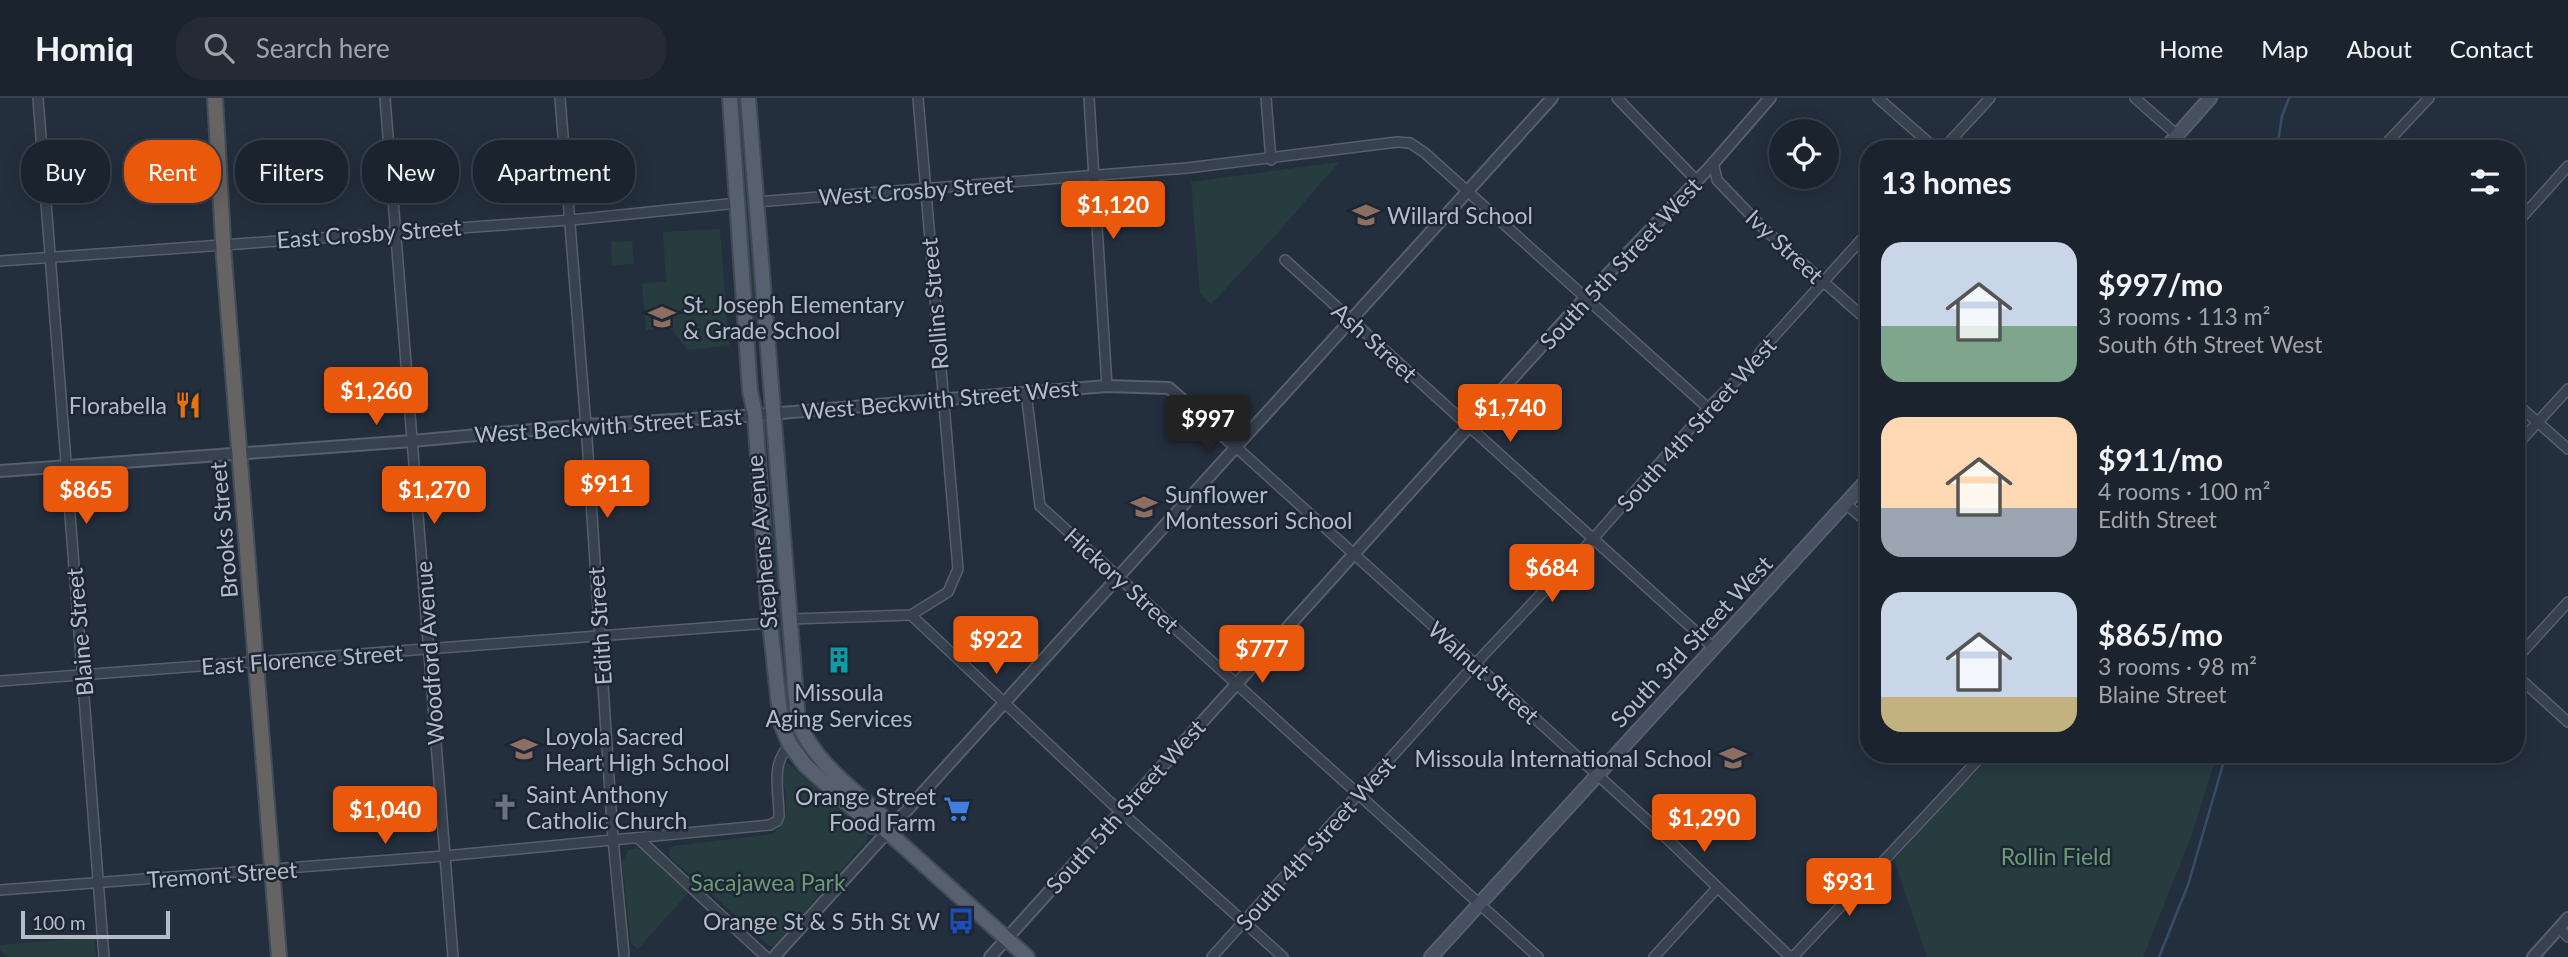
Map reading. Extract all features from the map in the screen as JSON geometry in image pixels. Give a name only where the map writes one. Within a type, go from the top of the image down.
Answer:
[{"type":"highway","name":"Brooks Street","points":[[215,98],[223,243],[279,957]]},
{"type":"main road","name":"Stephens Avenue","points":[[730,98],[750,391],[755,414],[776,696],[781,723],[790,745],[805,765],[872,826],[884,829],[881,815],[816,756],[806,742],[798,722],[748,98]]},
{"type":"main road","points":[[2173,140],[2210,98]]},
{"type":"main road","name":"South 3rd Street West","points":[[1431,957],[1860,488]]},
{"type":"main road","points":[[884,829],[1027,957]]},
{"type":"street","name":"Blaine Street","points":[[38,98],[104,957]]},
{"type":"street","name":"Woodford Avenue","points":[[385,98],[453,957]]},
{"type":"street","name":"Edith Street","points":[[560,98],[623,949]]},
{"type":"street","name":"Rollins Street","points":[[911,615],[948,592],[958,569],[918,98]]},
{"type":"street","points":[[1089,98],[1107,386]]},
{"type":"street","points":[[1266,98],[1271,160]]},
{"type":"street","points":[[774,957],[884,829],[1004,705],[1552,98]]},
{"type":"street","points":[[1617,98],[1696,180]]},
{"type":"street","name":"South 5th Street West","points":[[989,957],[1585,298],[1770,98]]},
{"type":"street","points":[[1878,98],[1926,140]]},
{"type":"street","points":[[1951,140],[1990,98]]},
{"type":"street","points":[[2135,98],[2177,135]]},
{"type":"street","points":[[2389,140],[2429,98]]},
{"type":"street","name":"West Crosby Street","points":[[755,202],[1271,160],[1397,142],[1410,144],[1425,153],[1467,192]]},
{"type":"street","name":"Ivy Street","points":[[1713,162],[1717,180],[1764,229],[1860,314]]},
{"type":"street","points":[[2525,214],[2568,166]]},
{"type":"street","points":[[1467,192],[1708,408]]},
{"type":"street","name":"East Crosby Street","points":[[0,261],[396,230],[571,220],[737,203]]},
{"type":"street","name":"South 4th Street West","points":[[1212,957],[1476,663],[1592,540],[1708,408],[1752,365],[1761,351],[1860,241]]},
{"type":"street","name":"Ash Street","points":[[1285,260],[1714,649]]},
{"type":"street","name":"West Beckwith Street West","points":[[755,414],[1107,386],[1169,388],[1236,447]]},
{"type":"street","points":[[2525,436],[2568,389]]},
{"type":"street","name":"Hickory Street","points":[[1026,392],[1040,506],[1538,957]]},
{"type":"street","points":[[2525,411],[2568,449]]},
{"type":"street","name":"West Beckwith Street East","points":[[0,471],[755,414]]},
{"type":"street","name":"Walnut Street","points":[[1236,447],[1476,663],[1792,957]]},
{"type":"street","points":[[1846,504],[1860,516]]},
{"type":"street","points":[[2525,649],[2568,601]]},
{"type":"street","points":[[790,619],[911,615],[1004,705],[1283,957]]},
{"type":"street","name":"East Florence Street","points":[[0,681],[771,623]]},
{"type":"street","points":[[2525,683],[2568,722]]},
{"type":"street","name":"Tremont Street","points":[[0,890],[444,856],[770,825],[777,821],[779,755],[790,745]]},
{"type":"street","points":[[1792,957],[1975,763]]},
{"type":"street","points":[[639,839],[766,957]]},
{"type":"street","points":[[1654,957],[1717,888]]},
{"type":"street","points":[[2533,957],[2563,933],[2568,918]]},
{"type":"green space","points":[[734,98],[739,98],[757,322],[753,322],[750,311]]},
{"type":"green space","points":[[1339,162],[1211,304],[1200,294],[1191,182]]},
{"type":"green space","points":[[720,229],[729,346],[688,350],[670,328],[646,330],[642,284],[666,281],[663,232]]},
{"type":"green space","points":[[632,241],[634,264],[612,265],[611,242]]},
{"type":"green space","points":[[775,507],[791,718],[786,715],[783,701],[769,508]]},
{"type":"green space","name":"Sacajawea Park","points":[[788,763],[868,835],[866,842],[774,946],[769,946],[670,857],[669,851],[673,846],[772,834],[779,828],[786,814],[782,773]]},
{"type":"green space","name":"Rollin Field","points":[[1982,763],[2214,763],[2191,837],[2143,957],[1927,957],[1894,860]]},
{"type":"green space","points":[[629,850],[642,850],[689,892],[638,949],[631,943],[622,862]]},
{"type":"green space","points":[[95,937],[96,957],[8,957],[0,950],[0,945]]},
{"type":"waterway","points":[[2278,140],[2282,116],[2289,98]]},
{"type":"waterway","points":[[2159,957],[2188,885],[2223,763]]},
{"type":"place","name":"Willard School","points":[[1366,215]]},
{"type":"place","name":"St. Joseph Elementary & Grade School","points":[[662,317]]},
{"type":"place","name":"Florabella","points":[[188,405]]},
{"type":"place","name":"Sunflower Montessori School","points":[[1144,507]]},
{"type":"place","name":"Missoula Aging Services","points":[[839,660]]},
{"type":"place","name":"Loyola Sacred Heart High School","points":[[524,749]]},
{"type":"place","name":"Missoula International School","points":[[1733,758]]},
{"type":"place","name":"Saint Anthony Catholic Church","points":[[505,807]]},
{"type":"place","name":"Orange Street Food Farm","points":[[957,809]]},
{"type":"place","name":"Orange St & S 5th St W","points":[[961,921]]}]
